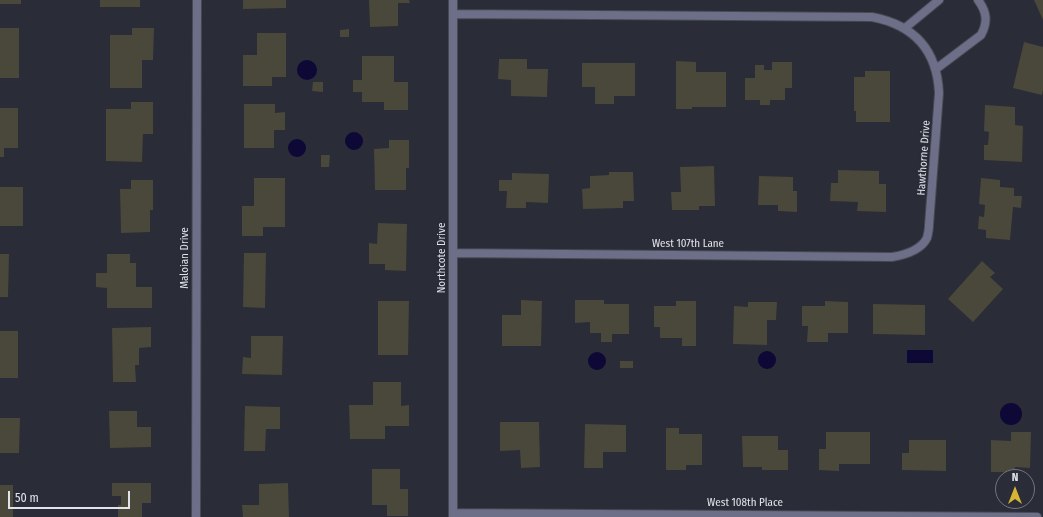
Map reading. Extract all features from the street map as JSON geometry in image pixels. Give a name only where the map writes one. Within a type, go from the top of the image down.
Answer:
[{"type":"street","name":"Maloian Drive","points":[[196,517],[197,0]]},
{"type":"street","name":"Northcote Drive","points":[[453,0],[453,515]]},
{"type":"street","points":[[905,28],[940,0]]},
{"type":"street","points":[[936,69],[981,35],[985,28],[986,16],[985,10],[978,0]]},
{"type":"street","name":"Hawthorne Drive","points":[[453,14],[867,17],[883,19],[905,28],[923,44],[936,69],[939,80],[930,225],[927,237],[921,246]]},
{"type":"street","name":"West 107th Lane","points":[[453,253],[892,257],[903,255],[921,246]]},
{"type":"street","name":"West 108th Place","points":[[453,515],[1037,517]]},
{"type":"shaded area","points":[[307,60],[314,63],[317,70],[314,77],[307,80],[300,77],[297,70],[300,63]]},
{"type":"shaded area","points":[[354,132],[360,135],[363,141],[360,147],[354,150],[348,147],[345,141],[348,135]]},
{"type":"shaded area","points":[[297,139],[303,142],[306,148],[303,154],[297,157],[291,154],[288,148],[291,142]]},
{"type":"shaded area","points":[[907,350],[933,350],[933,363],[907,363]]},
{"type":"shaded area","points":[[767,351],[773,354],[776,360],[773,366],[767,369],[761,366],[758,360],[761,354]]},
{"type":"shaded area","points":[[597,352],[603,355],[606,361],[603,367],[597,370],[591,367],[588,361],[591,355]]},
{"type":"shaded area","points":[[1011,403],[1019,406],[1022,414],[1019,422],[1011,425],[1003,422],[1000,414],[1003,406]]},
{"type":"building","points":[[0,0],[21,0],[21,4],[0,4]]},
{"type":"building","points":[[100,0],[140,0],[140,7],[100,7]]},
{"type":"building","points":[[243,0],[286,0],[286,8],[243,9]]},
{"type":"building","points":[[369,0],[409,0],[410,3],[398,3],[398,26],[370,27]]},
{"type":"building","points":[[1034,0],[1043,0],[1043,20]]},
{"type":"building","points":[[0,28],[19,28],[19,78],[0,78]]},
{"type":"building","points":[[132,28],[154,28],[153,60],[142,60],[142,88],[110,88],[110,35],[132,35]]},
{"type":"building","points":[[349,29],[349,37],[340,37],[340,30]]},
{"type":"building","points":[[257,33],[286,33],[286,77],[272,77],[272,86],[243,86],[243,55],[257,55]]},
{"type":"building","points":[[1024,42],[1043,47],[1042,95],[1013,88]]},
{"type":"building","points":[[362,56],[394,56],[394,82],[408,82],[408,110],[384,110],[384,102],[362,102],[362,92],[353,92],[353,80],[362,80]]},
{"type":"building","points":[[499,59],[527,59],[527,69],[548,69],[547,97],[511,96],[511,80],[498,79]]},
{"type":"building","points":[[676,61],[696,62],[696,72],[726,72],[726,107],[692,107],[692,109],[676,109]]},
{"type":"building","points":[[772,62],[792,62],[792,88],[785,88],[785,100],[770,100],[770,105],[760,105],[760,100],[745,100],[745,78],[755,78],[755,65],[764,65],[764,70],[772,70]]},
{"type":"building","points":[[582,63],[635,63],[635,96],[614,96],[614,104],[595,104],[595,87],[582,87]]},
{"type":"building","points":[[865,71],[890,71],[890,122],[856,122],[856,111],[854,111],[854,77],[865,77]]},
{"type":"building","points":[[313,82],[323,82],[323,92],[312,91]]},
{"type":"building","points":[[131,102],[153,102],[153,134],[143,134],[142,162],[106,161],[106,109],[131,109]]},
{"type":"building","points":[[244,104],[275,104],[275,113],[285,112],[285,130],[274,130],[274,148],[244,148]]},
{"type":"building","points":[[985,105],[1015,107],[1015,125],[1023,126],[1022,162],[984,160],[984,145],[988,145],[989,132],[984,131]]},
{"type":"building","points":[[0,108],[18,108],[18,148],[4,148],[4,157],[0,157]]},
{"type":"building","points":[[389,140],[409,140],[409,168],[406,168],[406,190],[375,190],[374,149],[389,148]]},
{"type":"building","points":[[321,155],[330,155],[329,167],[321,167]]},
{"type":"building","points":[[714,166],[715,206],[699,206],[699,210],[672,210],[671,192],[681,192],[680,167]]},
{"type":"building","points":[[838,170],[879,171],[879,184],[886,184],[886,212],[857,211],[858,202],[830,201],[831,183],[838,183]]},
{"type":"building","points":[[609,172],[633,172],[634,201],[623,201],[623,208],[583,209],[582,189],[590,188],[590,176],[609,175]]},
{"type":"building","points":[[512,173],[549,174],[548,203],[526,202],[526,208],[506,208],[507,191],[499,191],[499,180],[512,180]]},
{"type":"building","points":[[759,176],[793,177],[793,191],[797,191],[797,212],[778,211],[778,205],[758,205]]},
{"type":"building","points":[[254,178],[285,178],[285,227],[263,227],[263,236],[242,236],[242,206],[254,206]]},
{"type":"building","points":[[981,178],[1000,180],[1000,187],[1014,188],[1014,196],[1022,196],[1021,208],[1013,207],[1010,240],[986,238],[986,230],[978,229],[979,216],[984,217],[985,205],[979,204]]},
{"type":"building","points":[[131,180],[153,180],[153,210],[150,210],[150,232],[121,233],[120,189],[131,189]]},
{"type":"building","points":[[0,187],[23,187],[23,226],[0,226]]},
{"type":"building","points":[[378,223],[407,224],[406,271],[385,270],[385,264],[369,264],[369,243],[377,244]]},
{"type":"building","points":[[244,253],[266,253],[265,308],[243,307]]},
{"type":"building","points":[[0,254],[9,254],[8,297],[0,297]]},
{"type":"building","points":[[107,254],[130,254],[130,263],[136,263],[136,287],[152,287],[152,308],[107,308],[107,288],[96,287],[96,273],[107,273]]},
{"type":"building","points":[[982,261],[995,273],[990,277],[1003,289],[973,322],[948,299]]},
{"type":"building","points":[[521,300],[542,301],[541,346],[502,346],[502,315],[521,315]]},
{"type":"building","points":[[575,300],[604,300],[604,304],[629,304],[629,334],[612,334],[612,342],[601,342],[601,333],[590,333],[590,322],[575,323]]},
{"type":"building","points":[[378,301],[409,301],[408,355],[378,355]]},
{"type":"building","points":[[676,301],[696,301],[696,346],[682,346],[682,338],[660,338],[660,327],[654,327],[654,306],[676,306]]},
{"type":"building","points":[[825,301],[848,302],[848,333],[828,333],[828,342],[807,342],[808,326],[802,326],[802,306],[825,306]]},
{"type":"building","points":[[748,302],[777,302],[776,320],[767,320],[767,345],[733,344],[734,306],[748,307]]},
{"type":"building","points":[[873,304],[925,305],[925,335],[873,334]]},
{"type":"building","points":[[151,327],[151,347],[139,348],[139,365],[135,365],[136,382],[113,382],[112,328]]},
{"type":"building","points":[[0,331],[18,331],[18,378],[0,378]]},
{"type":"building","points":[[251,336],[283,336],[282,375],[242,374],[243,357],[251,358]]},
{"type":"building","points":[[620,361],[633,361],[633,368],[620,368]]},
{"type":"building","points":[[373,382],[401,382],[401,406],[409,405],[409,426],[385,426],[385,439],[350,439],[349,405],[373,405]]},
{"type":"building","points":[[245,406],[280,407],[280,429],[266,429],[265,451],[244,451]]},
{"type":"building","points":[[109,411],[137,411],[137,427],[151,427],[151,447],[110,448]]},
{"type":"building","points":[[0,418],[20,418],[19,453],[0,453]]},
{"type":"building","points":[[500,422],[539,422],[540,467],[521,468],[520,450],[500,451]]},
{"type":"building","points":[[585,424],[626,425],[626,452],[603,452],[603,468],[584,468]]},
{"type":"building","points":[[666,428],[679,428],[679,434],[702,434],[702,465],[686,465],[686,470],[666,470]]},
{"type":"building","points":[[826,432],[870,432],[870,464],[839,464],[839,471],[819,470],[819,449],[826,449]]},
{"type":"building","points":[[1011,432],[1031,432],[1030,468],[1015,467],[1015,469],[995,469],[995,472],[991,472],[991,440],[1011,441]]},
{"type":"building","points":[[742,436],[778,436],[778,450],[788,450],[788,470],[762,470],[762,467],[743,467]]},
{"type":"building","points":[[909,440],[946,440],[946,471],[902,470],[902,453],[909,453]]},
{"type":"building","points":[[372,469],[400,469],[400,489],[408,489],[408,516],[387,516],[387,505],[372,505]]},
{"type":"building","points":[[112,483],[151,483],[151,503],[142,503],[142,517],[118,517],[118,505],[121,505],[121,496],[112,496]]},
{"type":"building","points":[[288,483],[289,517],[243,517],[242,505],[259,505],[259,484]]},
{"type":"building","points":[[0,485],[13,485],[13,517],[0,517]]}]
